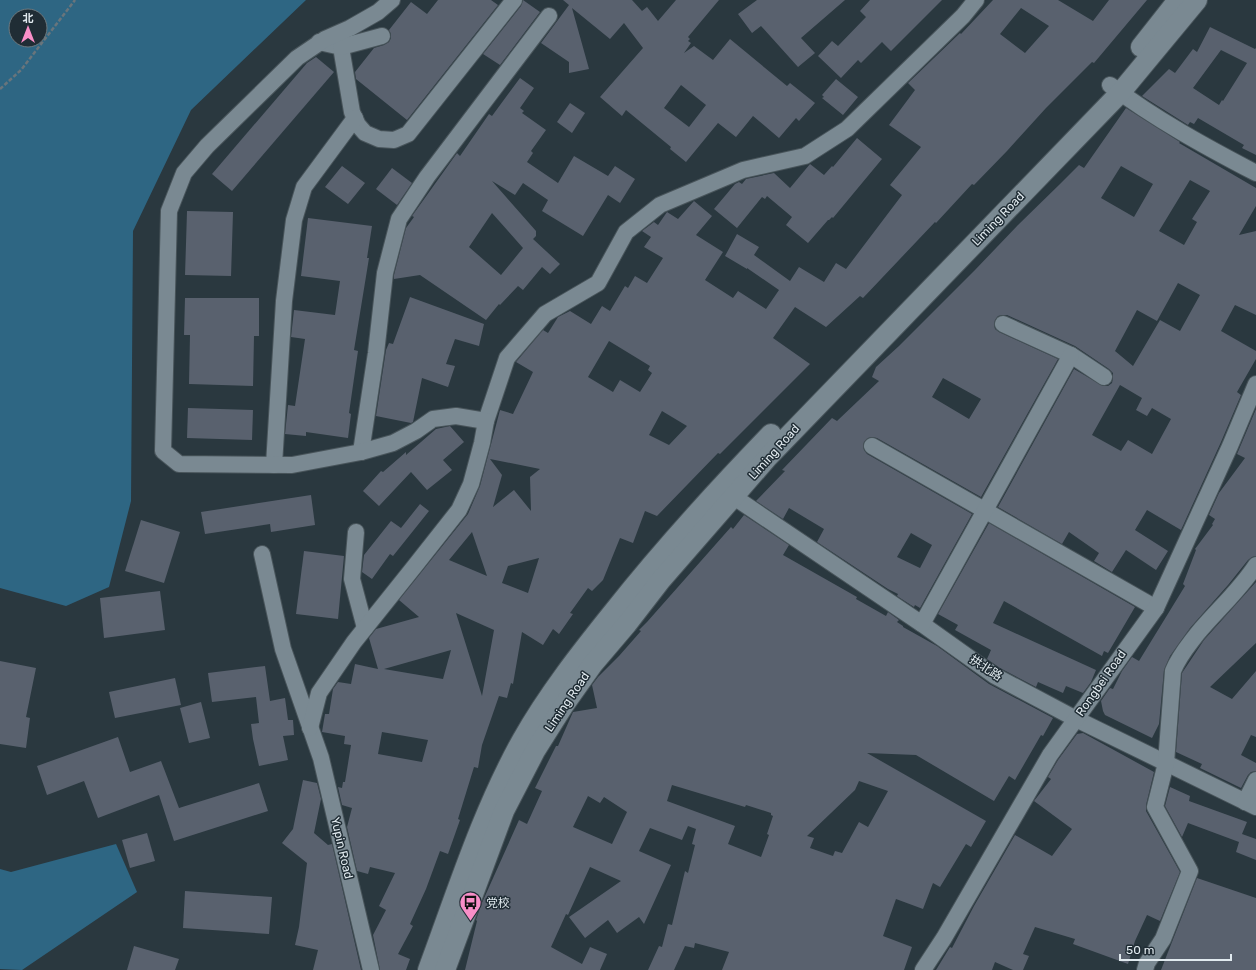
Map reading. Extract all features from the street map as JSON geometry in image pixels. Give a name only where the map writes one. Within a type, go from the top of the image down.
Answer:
[{"type":"street","points":[[392,0],[378,12],[350,28],[319,42],[297,58],[207,146],[184,173],[169,211],[163,451],[179,464],[292,465],[361,452],[393,443],[416,431],[433,419],[456,416],[486,421]]},
{"type":"street","points":[[341,47],[352,112],[358,125],[365,133],[379,139],[394,140],[408,134],[514,0]]},
{"type":"street","points":[[310,728],[319,693],[354,642],[459,510],[471,484],[482,443],[486,421],[507,358],[544,314],[598,284],[626,232],[660,205],[743,170],[805,156],[847,129],[963,16],[976,0]]},
{"type":"street","name":"Liming Road","points":[[428,970],[495,793],[527,733],[551,694],[583,648],[646,570],[741,465],[1115,89],[1178,0]]},
{"type":"street","name":"Liming Road","points":[[445,970],[504,811],[535,751],[564,705],[593,664],[661,580],[768,457],[1197,0]]},
{"type":"street","points":[[361,452],[376,353],[385,273],[399,219],[426,177],[549,16]]},
{"type":"street","points":[[319,42],[341,47],[382,36]]},
{"type":"street","points":[[1115,89],[1135,104],[1256,173]]},
{"type":"street","points":[[274,465],[284,301],[294,220],[304,187],[355,118]]},
{"type":"street","points":[[1003,324],[1071,355],[1104,377]]},
{"type":"street","points":[[922,624],[1071,355]]},
{"type":"street","name":"Rongbei Road","points":[[923,970],[944,938],[1050,755],[1156,608],[1230,446],[1256,384]]},
{"type":"street","points":[[872,446],[1156,608]]},
{"type":"street","name":"拱北路","points":[[734,497],[922,624],[995,676],[1076,719],[1251,804]]},
{"type":"street","points":[[356,532],[352,580],[365,628]]},
{"type":"street","name":"Yupin Road","points":[[262,554],[283,649],[323,766],[371,970]]},
{"type":"street","points":[[1145,970],[1146,963],[1163,939],[1190,871],[1155,806],[1166,763],[1174,671],[1178,659],[1256,565]]},
{"type":"street","points":[[1251,804],[1256,780]]},
{"type":"path","points":[[0,89],[21,70],[75,0]]},
{"type":"shaded area","points":[[0,0],[306,0],[191,110],[133,231],[131,501],[109,587],[66,606],[0,588]]},
{"type":"shaded area","points":[[116,844],[137,892],[22,970],[0,969],[0,869],[11,872]]},
{"type":"building","points":[[438,0],[491,0],[498,5],[407,120],[356,79],[355,72],[374,48],[389,42],[391,34],[389,30],[411,2],[427,14]]},
{"type":"building","points":[[523,0],[540,12],[500,65],[483,54],[521,6]]},
{"type":"building","points":[[563,0],[632,0],[642,11],[647,7],[658,21],[676,0],[719,0],[688,37],[690,39],[688,41],[691,43],[684,53],[694,46],[713,60],[730,39],[787,86],[790,83],[815,103],[799,121],[796,118],[779,138],[753,116],[736,137],[718,123],[686,162],[670,149],[671,147],[626,110],[622,116],[600,97],[643,48],[624,23],[610,39],[572,8],[589,69],[569,73],[569,62],[541,43],[569,5]],"holes":[[[681,85],[706,105],[689,127],[664,108]]]},
{"type":"building","points":[[757,0],[845,0],[801,38],[815,53],[798,67],[761,26],[752,33],[738,14]]},
{"type":"building","points":[[870,0],[942,0],[891,51],[882,42],[861,63],[858,60],[841,78],[818,56],[832,41],[838,46],[866,17],[860,11]]},
{"type":"building","points":[[993,0],[1058,0],[1093,21],[1109,0],[1147,0],[1094,63],[1092,62],[1046,108],[1007,151],[974,185],[972,184],[863,298],[860,296],[826,327],[795,307],[773,338],[810,364],[720,454],[718,453],[657,516],[645,511],[633,543],[620,538],[603,580],[592,591],[588,588],[570,613],[573,614],[559,634],[553,629],[543,645],[522,632],[513,684],[511,683],[507,698],[499,696],[482,745],[478,768],[474,767],[458,819],[460,820],[448,854],[440,851],[426,889],[410,924],[413,926],[398,954],[410,959],[406,970],[380,970],[373,935],[386,910],[379,906],[395,873],[370,867],[368,874],[357,871],[347,827],[352,808],[342,805],[338,787],[342,788],[343,782],[345,782],[351,745],[344,744],[345,736],[322,732],[325,714],[329,714],[333,689],[338,682],[351,684],[355,664],[378,669],[369,638],[376,629],[419,617],[399,600],[468,514],[480,486],[500,410],[513,414],[533,372],[516,362],[543,330],[548,333],[558,317],[570,311],[591,324],[602,306],[610,311],[625,286],[628,288],[635,276],[647,283],[663,258],[644,247],[651,237],[642,231],[654,222],[658,225],[667,212],[678,219],[694,201],[712,216],[696,235],[723,252],[705,280],[733,298],[738,291],[766,309],[779,290],[747,268],[725,256],[737,234],[759,247],[754,255],[790,281],[799,267],[824,282],[836,263],[846,269],[902,195],[890,185],[921,147],[889,125],[915,90],[908,83],[960,33],[961,34]],"holes":[[[1021,8],[1049,26],[1025,53],[1000,34]],[[609,341],[650,366],[648,370],[652,373],[640,392],[620,380],[613,392],[588,377]],[[662,411],[687,426],[669,445],[649,435]],[[490,459],[540,469],[530,477],[531,511],[514,490],[493,507],[502,475]],[[472,532],[487,576],[449,560]],[[539,558],[528,593],[502,583],[508,566]],[[456,613],[494,630],[482,696]],[[451,650],[443,679],[384,669]],[[382,732],[428,740],[422,762],[378,754]]]},
{"type":"building","points":[[1210,27],[1255,49],[1256,48],[1256,155],[1242,148],[1244,145],[1198,118],[1194,124],[1190,122],[1188,125],[1142,96],[1169,69],[1175,73],[1193,49],[1197,52]],"holes":[[[1221,50],[1247,63],[1219,105],[1193,88]]]},
{"type":"building","points":[[316,57],[334,72],[232,191],[212,174],[307,63]]},
{"type":"building","points":[[520,78],[534,88],[520,108],[524,111],[522,113],[546,130],[531,151],[533,153],[527,162],[558,183],[574,156],[608,176],[615,166],[635,179],[620,203],[608,195],[583,236],[542,211],[548,200],[523,183],[515,195],[492,181],[536,231],[536,236],[533,239],[560,264],[550,274],[542,267],[523,290],[518,286],[500,305],[499,304],[486,320],[420,275],[394,279],[394,275],[406,228],[414,217],[412,216],[457,153],[460,156],[489,114],[492,116]],"holes":[[[492,213],[523,248],[501,275],[469,247]]]},
{"type":"building","points":[[836,79],[858,97],[843,115],[822,98],[824,97],[822,95]]},
{"type":"building","points":[[570,103],[585,113],[572,133],[557,122]]},
{"type":"building","points":[[1126,108],[1180,142],[1179,143],[1256,188],[1256,206],[1239,235],[1256,231],[1256,315],[1235,305],[1221,331],[1256,351],[1256,359],[1237,392],[1241,395],[1181,530],[1147,510],[1135,530],[1168,551],[1156,570],[1126,550],[1112,572],[1094,561],[1099,553],[1069,532],[1062,544],[998,507],[1074,369],[1103,386],[1108,386],[1112,383],[1113,373],[1075,346],[1007,315],[998,316],[994,325],[995,329],[999,332],[1058,359],[981,497],[877,438],[868,438],[864,442],[864,450],[867,454],[972,514],[920,608],[915,605],[914,607],[897,596],[898,594],[817,542],[824,529],[789,508],[783,519],[756,501],[785,471],[782,470],[832,418],[837,421],[879,381],[872,377],[876,367],[899,346],[1079,165],[1084,168]],"holes":[[[1121,166],[1153,184],[1134,217],[1101,198]],[[1190,180],[1210,191],[1192,219],[1197,222],[1184,245],[1159,231]],[[1178,283],[1200,295],[1180,331],[1160,320],[1133,366],[1115,351],[1137,310],[1157,321]],[[943,378],[981,399],[969,419],[932,397]],[[1120,385],[1142,398],[1136,410],[1147,416],[1152,408],[1171,419],[1152,454],[1128,440],[1121,451],[1092,435]],[[911,533],[932,545],[920,568],[897,557]]]},
{"type":"building","points":[[857,138],[882,159],[833,218],[832,217],[828,220],[808,243],[786,225],[792,217],[767,196],[765,199],[762,197],[737,228],[714,209],[735,184],[739,182],[742,184],[746,179],[774,173],[790,188],[810,164],[824,175],[832,166],[833,167]]},
{"type":"building","points":[[342,166],[365,183],[348,204],[325,187]]},
{"type":"building","points":[[392,168],[412,183],[397,205],[376,189]]},
{"type":"building","points":[[187,211],[233,212],[231,276],[185,275]]},
{"type":"building","points":[[308,218],[372,226],[367,258],[369,258],[354,350],[358,351],[349,413],[351,414],[348,438],[306,432],[306,436],[285,434],[288,405],[295,406],[305,339],[291,337],[294,310],[335,315],[340,281],[301,276]]},
{"type":"building","points":[[410,297],[484,324],[479,346],[455,339],[446,364],[455,366],[448,387],[422,378],[413,422],[411,423],[376,416],[386,350],[389,343],[393,344]]},
{"type":"building","points":[[185,298],[259,298],[259,336],[254,336],[253,386],[189,384],[190,335],[184,335]]},
{"type":"building","points":[[188,408],[253,410],[252,440],[187,438]]},
{"type":"building","points":[[1256,409],[1256,556],[1248,560],[1190,628],[1170,656],[1164,670],[1159,724],[1152,738],[1105,715],[1101,701],[1110,688],[1113,689],[1122,671],[1132,657],[1139,661],[1185,586],[1183,584],[1196,550],[1195,549],[1213,525],[1212,524],[1215,519],[1209,515],[1219,493],[1245,458],[1237,454]]},
{"type":"building","points":[[450,426],[464,442],[443,460],[452,470],[427,490],[411,472],[379,506],[363,491],[381,471],[383,472],[406,452],[406,455],[436,429]]},
{"type":"building","points":[[311,495],[315,525],[271,532],[270,524],[205,534],[201,512]]},
{"type":"building","points":[[420,504],[429,511],[393,556],[390,554],[372,579],[362,572],[364,555],[391,521],[401,528]]},
{"type":"building","points":[[744,515],[789,545],[783,555],[857,597],[856,599],[886,616],[888,612],[899,620],[897,622],[903,627],[937,646],[989,684],[1053,718],[1043,736],[1041,735],[1015,780],[1009,776],[994,801],[916,755],[867,753],[986,821],[971,847],[966,844],[940,887],[933,883],[923,909],[896,899],[883,936],[912,947],[904,970],[722,970],[729,952],[695,943],[694,948],[685,946],[674,970],[648,970],[659,946],[662,947],[668,924],[672,925],[685,871],[688,873],[695,845],[692,844],[696,829],[688,826],[682,840],[650,828],[639,851],[671,865],[644,924],[639,917],[617,933],[608,920],[585,938],[569,917],[621,881],[590,867],[568,915],[566,914],[551,947],[582,964],[590,947],[607,954],[600,970],[465,970],[476,920],[481,905],[519,820],[527,824],[542,791],[535,788],[556,746],[558,746],[573,712],[597,708],[592,685],[598,677],[619,656],[641,631],[639,630],[731,527],[733,529]],"holes":[[[859,781],[888,791],[868,827],[859,822],[842,853],[835,851],[833,856],[810,848],[814,838],[807,836],[855,790]],[[672,785],[745,807],[746,805],[771,813],[773,816],[767,834],[769,835],[761,857],[728,844],[735,826],[667,801]],[[588,796],[600,803],[604,797],[627,812],[612,844],[573,827]]]},
{"type":"building","points":[[141,520],[180,532],[164,583],[125,571]]},
{"type":"building","points":[[989,523],[1135,607],[1108,653],[1104,651],[1102,656],[1004,601],[993,623],[1096,670],[1091,682],[1083,693],[1066,686],[1063,693],[1038,682],[1036,687],[1000,668],[987,659],[991,650],[955,630],[958,625],[938,614]]},
{"type":"building","points":[[304,551],[344,556],[338,619],[296,614]]},
{"type":"building","points":[[1256,582],[1256,643],[1210,687],[1232,699],[1256,671],[1256,737],[1251,735],[1241,755],[1256,763],[1256,771],[1251,772],[1248,775],[1241,788],[1200,768],[1202,764],[1176,752],[1182,673],[1204,640]]},
{"type":"building","points":[[160,591],[165,630],[104,638],[100,598]]},
{"type":"building","points":[[0,661],[36,668],[26,717],[30,718],[26,748],[0,744]]},
{"type":"building","points":[[265,666],[270,701],[285,698],[288,720],[293,720],[294,735],[283,736],[288,760],[259,766],[251,724],[259,723],[256,697],[212,702],[208,673]]},
{"type":"building","points":[[175,678],[181,705],[115,718],[109,692]]},
{"type":"building","points":[[201,702],[210,738],[189,743],[180,708]]},
{"type":"building","points":[[1083,733],[1154,772],[1146,805],[1146,811],[1180,872],[1160,921],[1147,915],[1135,941],[1128,964],[1073,944],[1075,939],[1035,927],[1023,954],[1029,956],[1023,970],[1013,970],[995,962],[992,970],[936,970],[950,947],[952,948],[974,906],[1015,835],[1052,856],[1072,829],[1034,801],[1051,779],[1048,777],[1058,760],[1077,734]]},
{"type":"building","points":[[118,737],[130,772],[161,761],[179,808],[259,783],[268,811],[174,841],[159,795],[98,818],[84,781],[47,795],[37,766]]},
{"type":"building","points":[[303,780],[317,783],[321,799],[314,833],[328,845],[332,844],[361,970],[313,970],[318,950],[295,945],[299,927],[307,863],[282,843],[293,829]]},
{"type":"building","points":[[1170,787],[1190,796],[1189,801],[1247,822],[1242,834],[1256,839],[1256,860],[1236,852],[1239,842],[1188,823],[1182,837],[1165,806]]},
{"type":"building","points":[[147,833],[155,861],[130,868],[122,840]]},
{"type":"building","points":[[1197,878],[1256,898],[1256,970],[1161,970]]},
{"type":"building","points":[[185,891],[272,897],[269,934],[183,928]]},
{"type":"building","points":[[134,946],[179,959],[175,970],[127,970]]},
{"type":"place","name":"党校","points":[[470,922]]}]
